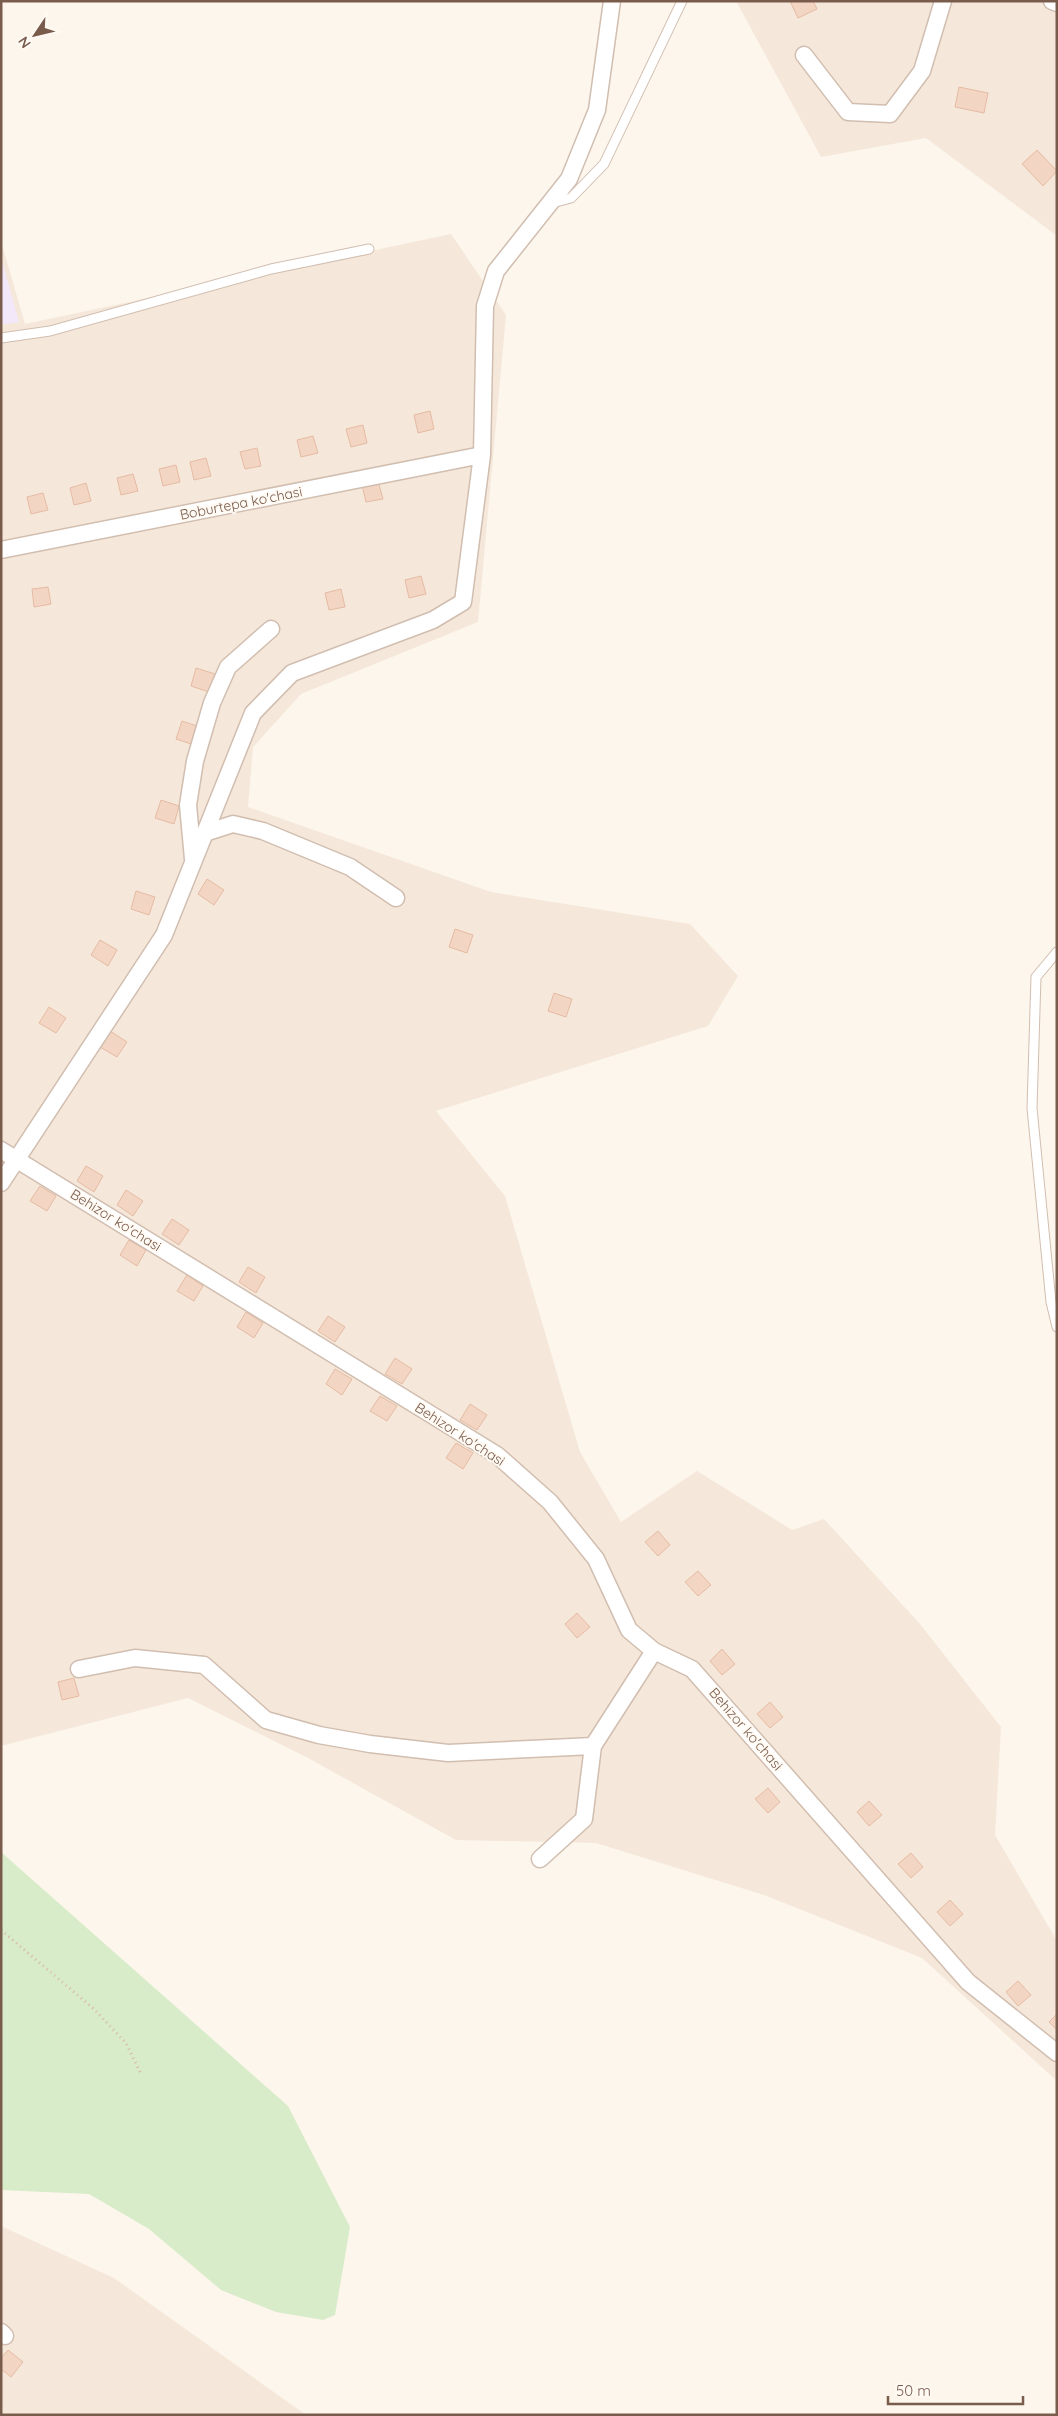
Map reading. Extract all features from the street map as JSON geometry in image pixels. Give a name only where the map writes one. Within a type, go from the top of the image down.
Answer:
[{"type":"street","points":[[1,1183],[164,935],[254,713],[292,673],[433,620],[463,602],[482,455],[485,306],[496,271],[570,179],[597,110],[612,1]]},
{"type":"street","points":[[804,55],[848,112],[890,114],[922,70],[943,1]]},
{"type":"street","points":[[1052,1],[1057,3]]},
{"type":"street","name":"Boburtepa ko'chasi","points":[[1,550],[482,455]]},
{"type":"street","points":[[193,863],[188,805],[195,761],[212,703],[228,667],[271,630]]},
{"type":"street","points":[[205,833],[233,824],[264,831],[350,866],[396,898]]},
{"type":"street","name":"Behizor ko'chasi","points":[[1,1150],[497,1455],[550,1502],[596,1559],[629,1630],[654,1651],[692,1669],[968,1982],[1057,2053]]},
{"type":"street","points":[[540,1859],[584,1819],[593,1746],[654,1651]]},
{"type":"street","points":[[80,1669],[135,1658],[204,1665],[266,1720],[319,1735],[370,1744],[448,1753],[593,1746]]},
{"type":"lane","points":[[550,203],[571,198],[604,164],[682,1]]},
{"type":"lane","points":[[1,338],[50,331],[271,269],[369,249]]},
{"type":"lane","points":[[1057,952],[1036,977],[1032,1108],[1051,1302],[1057,1327]]},
{"type":"path","points":[[1,1930],[94,2009],[126,2043],[141,2074]]},
{"type":"shaded area","points":[[736,1],[1057,1],[1057,236],[926,138],[821,157]]},
{"type":"shaded area","points":[[451,234],[506,315],[478,622],[301,694],[253,747],[248,807],[491,892],[690,924],[738,976],[708,1026],[436,1111],[505,1196],[580,1452],[621,1522],[697,1471],[792,1530],[824,1519],[920,1624],[1001,1727],[995,1835],[1057,1941],[1057,2081],[922,1958],[764,1895],[596,1843],[456,1840],[308,1758],[188,1698],[1,1746],[1,241],[25,324]]},
{"type":"shaded area","points":[[1,257],[19,322],[1,325]]},
{"type":"shaded area","points":[[1,2226],[114,2278],[306,2415],[1,2415]]},
{"type":"green space","points":[[1,1852],[288,2106],[350,2227],[335,2315],[323,2320],[276,2312],[221,2290],[149,2229],[89,2194],[1,2190]]},
{"type":"building","points":[[790,1],[813,1],[817,9],[798,18]]},
{"type":"building","points":[[959,87],[988,93],[984,113],[955,107]]},
{"type":"building","points":[[1037,150],[1057,171],[1043,186],[1022,164]]},
{"type":"building","points":[[430,411],[434,429],[418,433],[414,415]]},
{"type":"building","points":[[363,425],[367,443],[351,447],[346,429]]},
{"type":"building","points":[[313,436],[318,453],[301,457],[297,440]]},
{"type":"building","points":[[257,448],[261,466],[245,469],[240,452]]},
{"type":"building","points":[[206,458],[211,476],[194,480],[190,462]]},
{"type":"building","points":[[176,465],[180,482],[163,486],[159,469]]},
{"type":"building","points":[[133,474],[138,491],[121,495],[117,478]]},
{"type":"building","points":[[378,481],[383,499],[366,502],[362,485]]},
{"type":"building","points":[[86,483],[91,501],[74,505],[70,488]]},
{"type":"building","points":[[43,493],[48,510],[31,514],[27,497]]},
{"type":"building","points":[[421,576],[426,594],[409,598],[405,580]]},
{"type":"building","points":[[48,587],[51,604],[34,607],[32,589]]},
{"type":"building","points":[[341,589],[345,607],[329,610],[325,593]]},
{"type":"building","points":[[196,668],[215,674],[209,692],[191,686]]},
{"type":"building","points":[[182,721],[200,727],[194,745],[176,739]]},
{"type":"building","points":[[161,800],[179,806],[174,824],[155,818]]},
{"type":"building","points":[[207,879],[224,890],[214,905],[198,894]]},
{"type":"building","points":[[136,891],[155,897],[149,915],[131,909]]},
{"type":"building","points":[[455,929],[473,935],[467,953],[449,947]]},
{"type":"building","points":[[100,940],[117,950],[108,966],[91,955]]},
{"type":"building","points":[[554,993],[572,999],[566,1017],[548,1011]]},
{"type":"building","points":[[49,1007],[66,1018],[56,1033],[39,1023]]},
{"type":"building","points":[[110,1031],[127,1042],[117,1057],[100,1047]]},
{"type":"building","points":[[86,1166],[103,1176],[94,1192],[77,1181]]},
{"type":"building","points":[[40,1186],[56,1196],[47,1211],[30,1201]]},
{"type":"building","points":[[126,1190],[143,1201],[133,1216],[117,1205]]},
{"type":"building","points":[[172,1219],[189,1230],[179,1245],[162,1234]]},
{"type":"building","points":[[129,1240],[146,1250],[137,1266],[120,1255]]},
{"type":"building","points":[[248,1267],[265,1277],[256,1293],[239,1282]]},
{"type":"building","points":[[187,1275],[203,1286],[194,1301],[177,1291]]},
{"type":"building","points":[[246,1312],[263,1323],[254,1338],[237,1327]]},
{"type":"building","points":[[328,1316],[345,1327],[335,1342],[318,1331]]},
{"type":"building","points":[[395,1358],[412,1369],[402,1384],[385,1374]]},
{"type":"building","points":[[335,1369],[352,1379],[342,1395],[326,1384]]},
{"type":"building","points":[[380,1396],[397,1406],[387,1421],[370,1411]]},
{"type":"building","points":[[470,1404],[487,1415],[477,1430],[460,1420]]},
{"type":"building","points":[[456,1443],[473,1453],[463,1469],[446,1458]]},
{"type":"building","points":[[658,1531],[670,1545],[658,1556],[645,1542]]},
{"type":"building","points":[[698,1571],[711,1585],[698,1596],[685,1582]]},
{"type":"building","points":[[577,1613],[590,1627],[577,1638],[565,1624]]},
{"type":"building","points":[[722,1649],[735,1664],[722,1675],[710,1661]]},
{"type":"building","points":[[74,1678],[79,1696],[62,1700],[58,1682]]},
{"type":"building","points":[[770,1702],[783,1717],[770,1728],[757,1714]]},
{"type":"building","points":[[768,1788],[780,1802],[768,1813],[755,1799]]},
{"type":"building","points":[[869,1801],[882,1815],[869,1826],[857,1812]]},
{"type":"building","points":[[911,1853],[923,1867],[911,1878],[898,1864]]},
{"type":"building","points":[[950,1900],[963,1914],[950,1926],[937,1912]]},
{"type":"building","points":[[1018,1981],[1031,1995],[1018,2006],[1006,1992]]},
{"type":"building","points":[[1057,2014],[1057,2030],[1049,2022]]},
{"type":"building","points":[[8,2350],[23,2362],[11,2377],[1,2369],[1,2358]]}]
